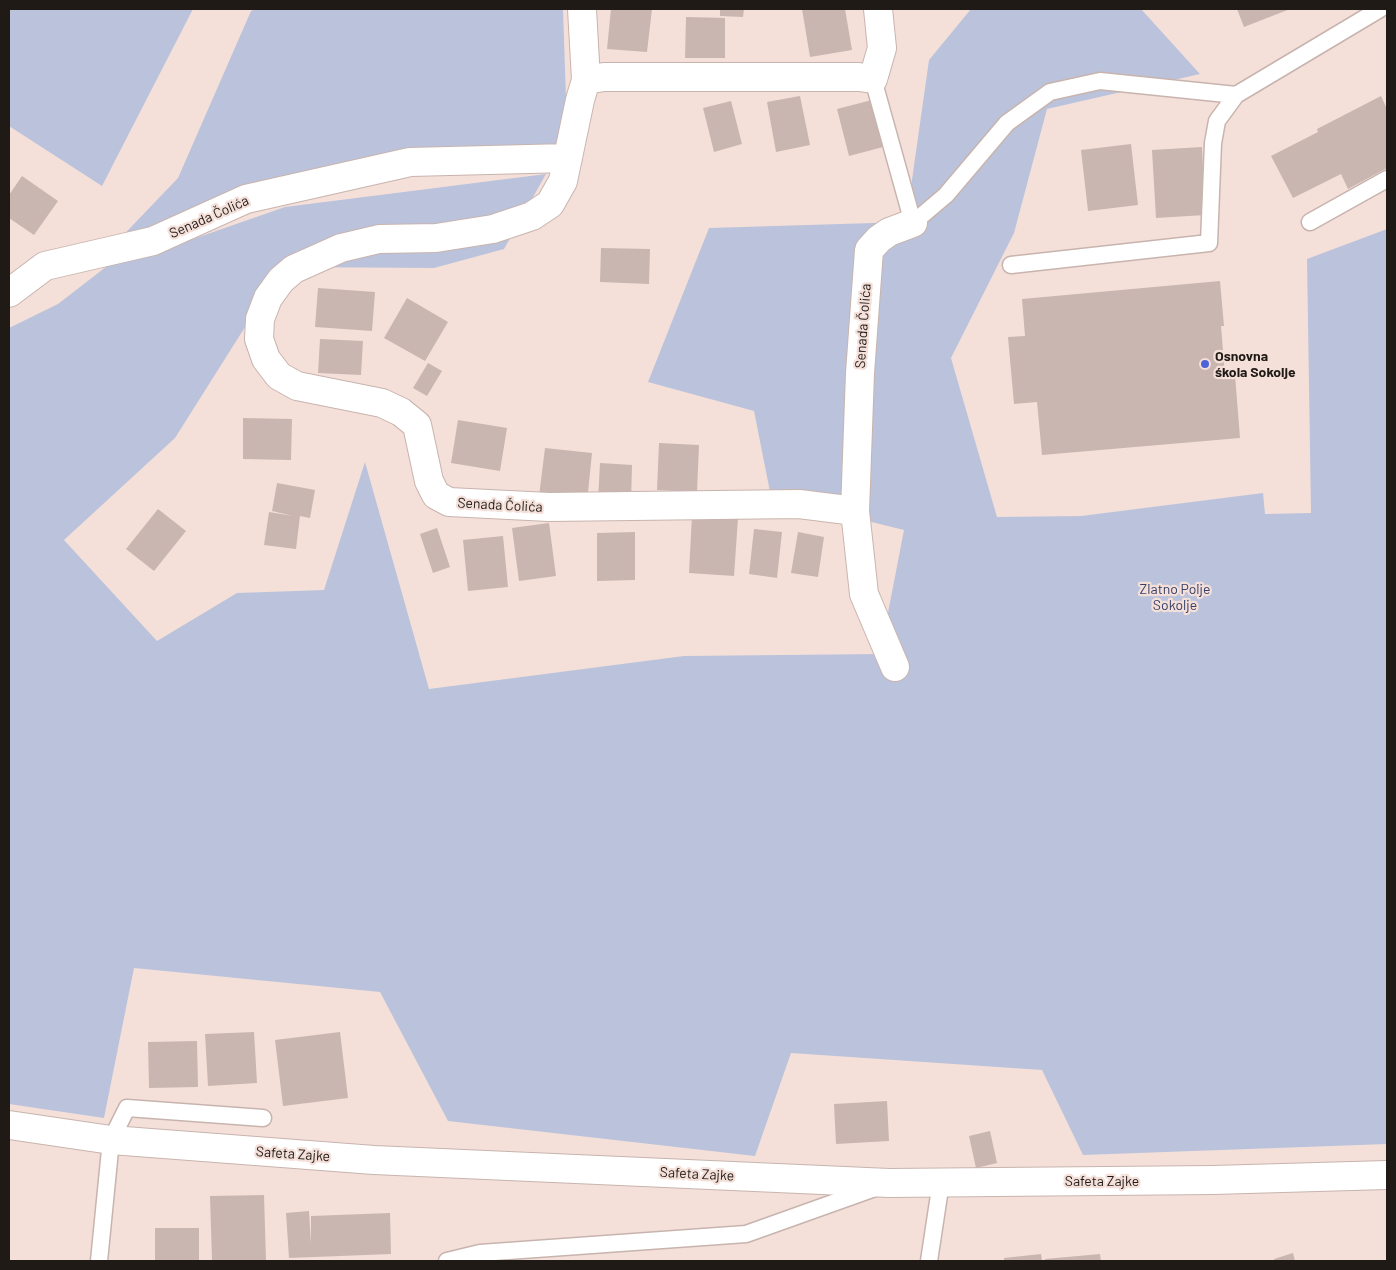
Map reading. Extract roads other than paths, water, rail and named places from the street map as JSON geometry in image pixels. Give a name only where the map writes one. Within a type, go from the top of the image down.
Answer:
[{"type":"street","name":"Senada Čolića","points":[[582,9],[586,80],[563,181],[550,204],[532,216],[493,229],[436,238],[379,239],[341,248],[294,269],[281,280],[268,298],[260,319],[259,339],[266,360],[279,376],[297,386],[382,403],[401,412],[417,426],[429,481],[436,495],[449,502],[549,507],[799,504],[855,511],[860,373],[869,250],[889,232],[913,223]]},
{"type":"street","points":[[586,80],[604,77],[859,77],[873,80],[882,48],[878,9]]},
{"type":"street","name":"Senada Čolića","points":[[9,293],[45,266],[153,241],[246,199],[410,162],[568,158]]},
{"type":"street","points":[[855,511],[864,594],[895,666]]},
{"type":"street","name":"Safeta Zajke","points":[[9,1125],[111,1140],[374,1160],[889,1183],[1213,1180],[1387,1176]]},
{"type":"lane","points":[[1011,265],[1209,243],[1213,143],[1217,121],[1236,95],[1380,9]]},
{"type":"lane","points":[[873,80],[913,223],[946,195],[1007,123],[1050,92],[1100,81],[1236,95]]},
{"type":"lane","points":[[1310,222],[1387,179]]},
{"type":"lane","points":[[99,1261],[111,1140],[127,1108],[262,1118]]},
{"type":"lane","points":[[929,1261],[941,1182]]},
{"type":"lane","points":[[447,1261],[480,1253],[746,1234],[889,1183]]},
{"type":"place","name":"Osnovna śkola Sokolje","points":[[1205,364]]},
{"type":"park label","name":"Zlatno Polje Sokolje","points":[[1175,598]]}]
